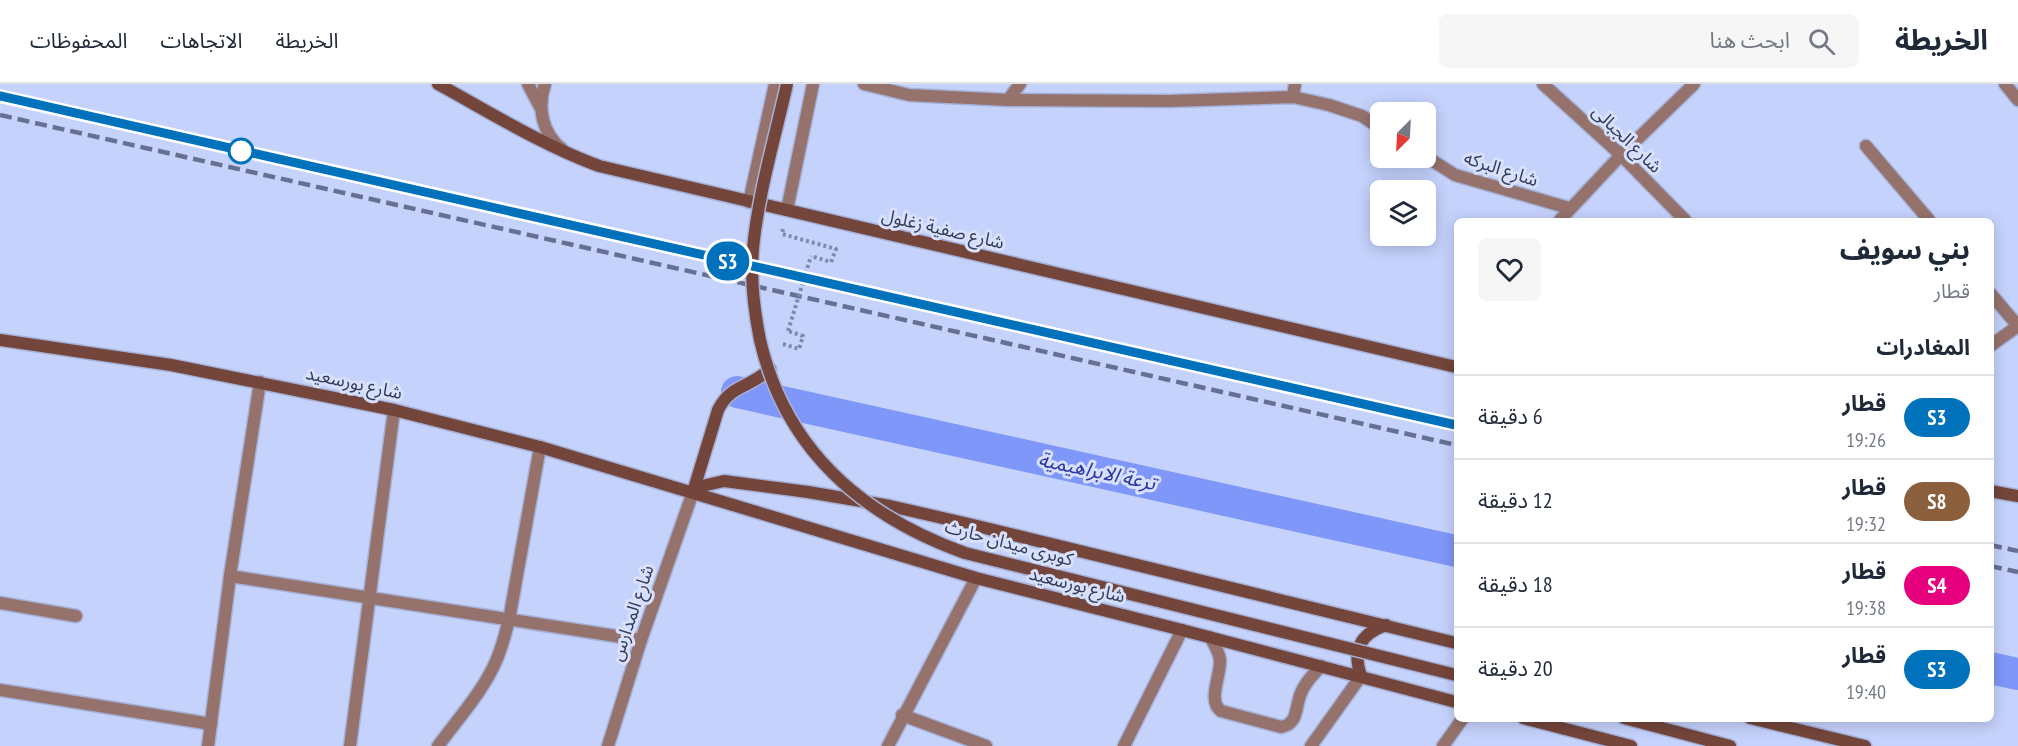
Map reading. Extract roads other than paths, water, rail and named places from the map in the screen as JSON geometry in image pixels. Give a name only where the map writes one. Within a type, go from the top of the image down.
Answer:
[{"type":"main road","name":"شارع صفية زغلول","points":[[438,84],[569,155],[599,166],[1454,367]]},
{"type":"main road","name":"كوبرى ميدان حارث","points":[[787,84],[756,218],[752,286],[756,320],[774,386],[789,417],[808,446],[855,494],[880,513],[907,528],[965,553],[1454,675]]},
{"type":"main road","name":"شارع بورسعيد","points":[[0,340],[159,363],[394,410],[540,447],[976,579],[1210,637],[1454,701]]},
{"type":"main road","points":[[693,492],[724,398],[733,390],[754,382],[770,369]]},
{"type":"main road","name":"شارع بورسعيد","points":[[693,492],[702,486],[724,481],[849,498],[973,525],[1454,642]]},
{"type":"main road","points":[[1994,492],[2018,496]]},
{"type":"main road","points":[[1361,676],[1357,664],[1357,650],[1363,638],[1373,629],[1386,625]]},
{"type":"main road","points":[[1538,722],[1631,746]]},
{"type":"main road","points":[[1639,722],[1730,746]]},
{"type":"main road","points":[[1766,722],[1865,746]]},
{"type":"street","points":[[528,84],[540,107],[548,135],[569,155]]},
{"type":"street","points":[[540,107],[545,84]]},
{"type":"street","points":[[749,202],[775,84]]},
{"type":"street","points":[[787,210],[813,84]]},
{"type":"street","points":[[864,84],[1008,100],[1169,101],[1294,90],[1362,116],[1370,121]]},
{"type":"street","points":[[1008,100],[1020,84]]},
{"type":"street","name":"شارع الجبالى","points":[[1543,84],[1621,155],[1683,218]]},
{"type":"street","points":[[1562,218],[1621,155],[1694,84]]},
{"type":"street","points":[[2005,84],[2018,100]]},
{"type":"street","points":[[1866,146],[1927,218]]},
{"type":"street","name":"شارع البركه","points":[[1436,163],[1455,175],[1569,208]]},
{"type":"street","points":[[1994,298],[2018,326],[1994,343]]},
{"type":"street","points":[[208,746],[230,576],[260,382]]},
{"type":"street","points":[[350,746],[394,410]]},
{"type":"street","points":[[438,746],[486,680],[496,662],[509,620],[540,447]]},
{"type":"street","name":"شارع المدارس","points":[[608,746],[641,640],[693,492]]},
{"type":"street","points":[[230,576],[641,640]]},
{"type":"street","points":[[888,746],[902,715],[976,579]]},
{"type":"street","points":[[0,603],[76,616]]},
{"type":"street","points":[[1124,746],[1182,630]]},
{"type":"street","points":[[1210,637],[1220,658],[1214,702],[1216,708],[1281,727],[1288,726],[1292,722],[1300,693],[1321,666]]},
{"type":"street","points":[[1311,746],[1361,676]]},
{"type":"street","points":[[0,690],[211,724]]},
{"type":"street","points":[[902,715],[986,746]]},
{"type":"street","points":[[1443,746],[1460,722]]},
{"type":"waterway","name":"ترعة الابراهيمية","points":[[737,392],[1454,551]]},
{"type":"waterway","name":"ترعة الابراهيمية","points":[[1994,669],[2018,674]]},
{"type":"railway","points":[[0,96],[1454,425]]},
{"type":"railway","points":[[0,115],[1454,445]]},
{"type":"railway","points":[[1994,546],[2018,551]]},
{"type":"railway","points":[[1994,567],[2018,572]]},
{"type":"train","name":"S3","points":[[0,96],[1454,425]]}]
